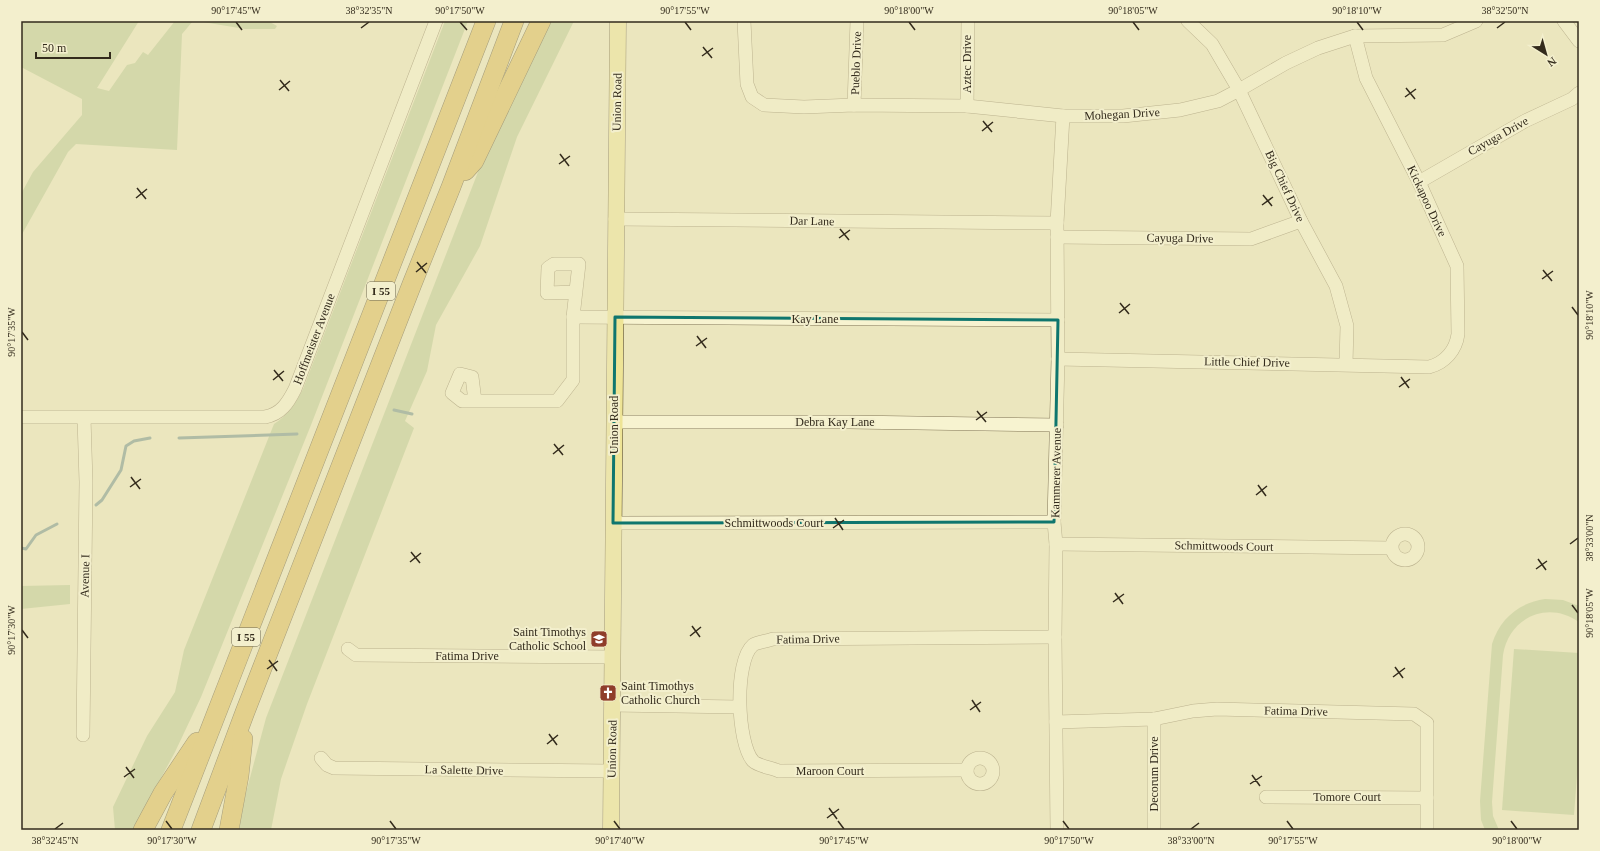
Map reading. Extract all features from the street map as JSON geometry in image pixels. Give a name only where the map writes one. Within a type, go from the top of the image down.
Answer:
[{"type":"highway","name":"I 55","points":[[171,830],[486,21]]},
{"type":"highway","name":"I 55","points":[[202,830],[245,712],[409,291],[451,188],[514,21]]},
{"type":"highway","points":[[451,188],[474,161],[541,21]]},
{"type":"highway","points":[[229,830],[239,776],[245,712]]},
{"type":"highway","points":[[143,830],[163,793],[217,713]]},
{"type":"main road","name":"Union Road","points":[[611,830],[615,219],[618,21]]},
{"type":"street","name":"Hoffmeister Avenue","points":[[21,417],[84,418],[274,416],[288,402],[295,389],[436,21]]},
{"type":"street","name":"Mohegan Drive","points":[[744,21],[747,84],[752,97],[764,105],[780,107],[854,105],[967,106],[1063,116],[1123,116],[1180,110],[1218,101],[1266,73],[1318,48],[1355,36],[1443,35],[1476,21]]},
{"type":"street","name":"Pueblo Drive","points":[[854,105],[857,21]]},
{"type":"street","name":"Aztec Drive","points":[[967,106],[968,21]]},
{"type":"street","name":"Big Chief Drive","points":[[1188,21],[1212,44],[1239,90],[1301,222],[1336,286],[1347,326],[1346,364]]},
{"type":"street","points":[[1564,21],[1579,41]]},
{"type":"street","name":"Kickapoo Drive","points":[[1355,36],[1366,78],[1419,182],[1457,266],[1457,342],[1448,357],[1436,365]]},
{"type":"street","name":"Cayuga Drive","points":[[1419,182],[1525,120],[1572,99],[1579,93]]},
{"type":"street","name":"Kammerer Avenue","points":[[1056,830],[1056,544],[1054,522],[1058,359],[1057,223],[1063,116]]},
{"type":"street","name":"Dar Lane","points":[[615,219],[1057,223]]},
{"type":"street","name":"Cayuga Drive","points":[[1057,237],[1251,239],[1301,222]]},
{"type":"street","points":[[475,401],[557,401],[573,380],[573,317],[576,292]]},
{"type":"street","name":"Kay Lane","points":[[573,317],[1058,320]]},
{"type":"street","name":"Little Chief Drive","points":[[1058,359],[1346,364],[1429,367],[1436,365]]},
{"type":"street","name":"Avenue I","points":[[83,735],[86,482],[84,418]]},
{"type":"street","name":"Debra Kay Lane","points":[[614,422],[850,422],[1057,425]]},
{"type":"street","name":"Schmittwoods Court","points":[[613,523],[1054,522]]},
{"type":"street","name":"Schmittwoods Court","points":[[1056,544],[1391,548]]},
{"type":"street","name":"Fatima Drive","points":[[739,707],[743,664],[747,654],[753,645],[773,639],[1055,637]]},
{"type":"street","name":"Fatima Drive","points":[[348,649],[356,655],[612,657]]},
{"type":"street","points":[[612,705],[739,707]]},
{"type":"street","name":"Maroon Court","points":[[739,707],[744,746],[754,762],[779,771],[967,770]]},
{"type":"street","name":"Fatima Drive","points":[[1056,722],[1154,719],[1193,711],[1217,710],[1414,714],[1427,723],[1427,830]]},
{"type":"street","name":"Decorum Drive","points":[[1154,719],[1154,830]]},
{"type":"street","name":"La Salette Drive","points":[[321,758],[327,765],[334,768],[611,771]]},
{"type":"street","name":"Tomore Court","points":[[1266,798],[1427,798]]},
{"type":"highlighted area","points":[[615,317],[1058,320],[1054,522],[613,523]]},
{"type":"green space","points":[[21,21],[139,21],[97,88],[109,91],[127,65],[135,63],[143,52],[148,55],[175,21],[193,21],[182,34],[177,150],[76,144],[68,152],[21,236],[21,194],[33,172],[82,115],[82,99],[21,67]]},
{"type":"green space","points":[[197,21],[268,21],[277,26],[275,29],[245,29]]},
{"type":"green space","points":[[445,21],[468,21],[311,425],[201,697],[175,752],[133,830],[115,830],[113,807],[147,736],[175,692],[184,650],[274,424],[291,409],[303,389]]},
{"type":"green space","points":[[550,21],[574,21],[517,137],[480,246],[436,325],[427,371],[405,421],[414,428],[307,704],[281,779],[271,830],[236,830],[266,718],[485,154]]},
{"type":"green space","points":[[70,585],[70,604],[21,609],[21,586]]},
{"type":"green space","points":[[1545,599],[1563,600],[1579,606],[1579,622],[1567,616],[1555,613],[1543,613],[1532,616],[1522,622],[1513,631],[1507,642],[1503,655],[1492,802],[1493,816],[1499,830],[1485,830],[1481,820],[1480,801],[1492,644],[1495,635],[1505,620],[1518,608],[1535,601]]},
{"type":"green space","points":[[1514,649],[1579,653],[1579,749],[1574,815],[1502,810]]},
{"type":"waterway","points":[[394,410],[412,414]]},
{"type":"waterway","points":[[179,438],[297,434]]},
{"type":"waterway","points":[[96,505],[102,500],[121,470],[126,446],[134,441],[150,438]]},
{"type":"waterway","points":[[21,548],[26,549],[36,535],[57,524]]},
{"type":"place","name":"Saint Timothys Catholic School","points":[[599,639]]},
{"type":"place","name":"Saint Timothys Catholic Church","points":[[608,693]]}]
